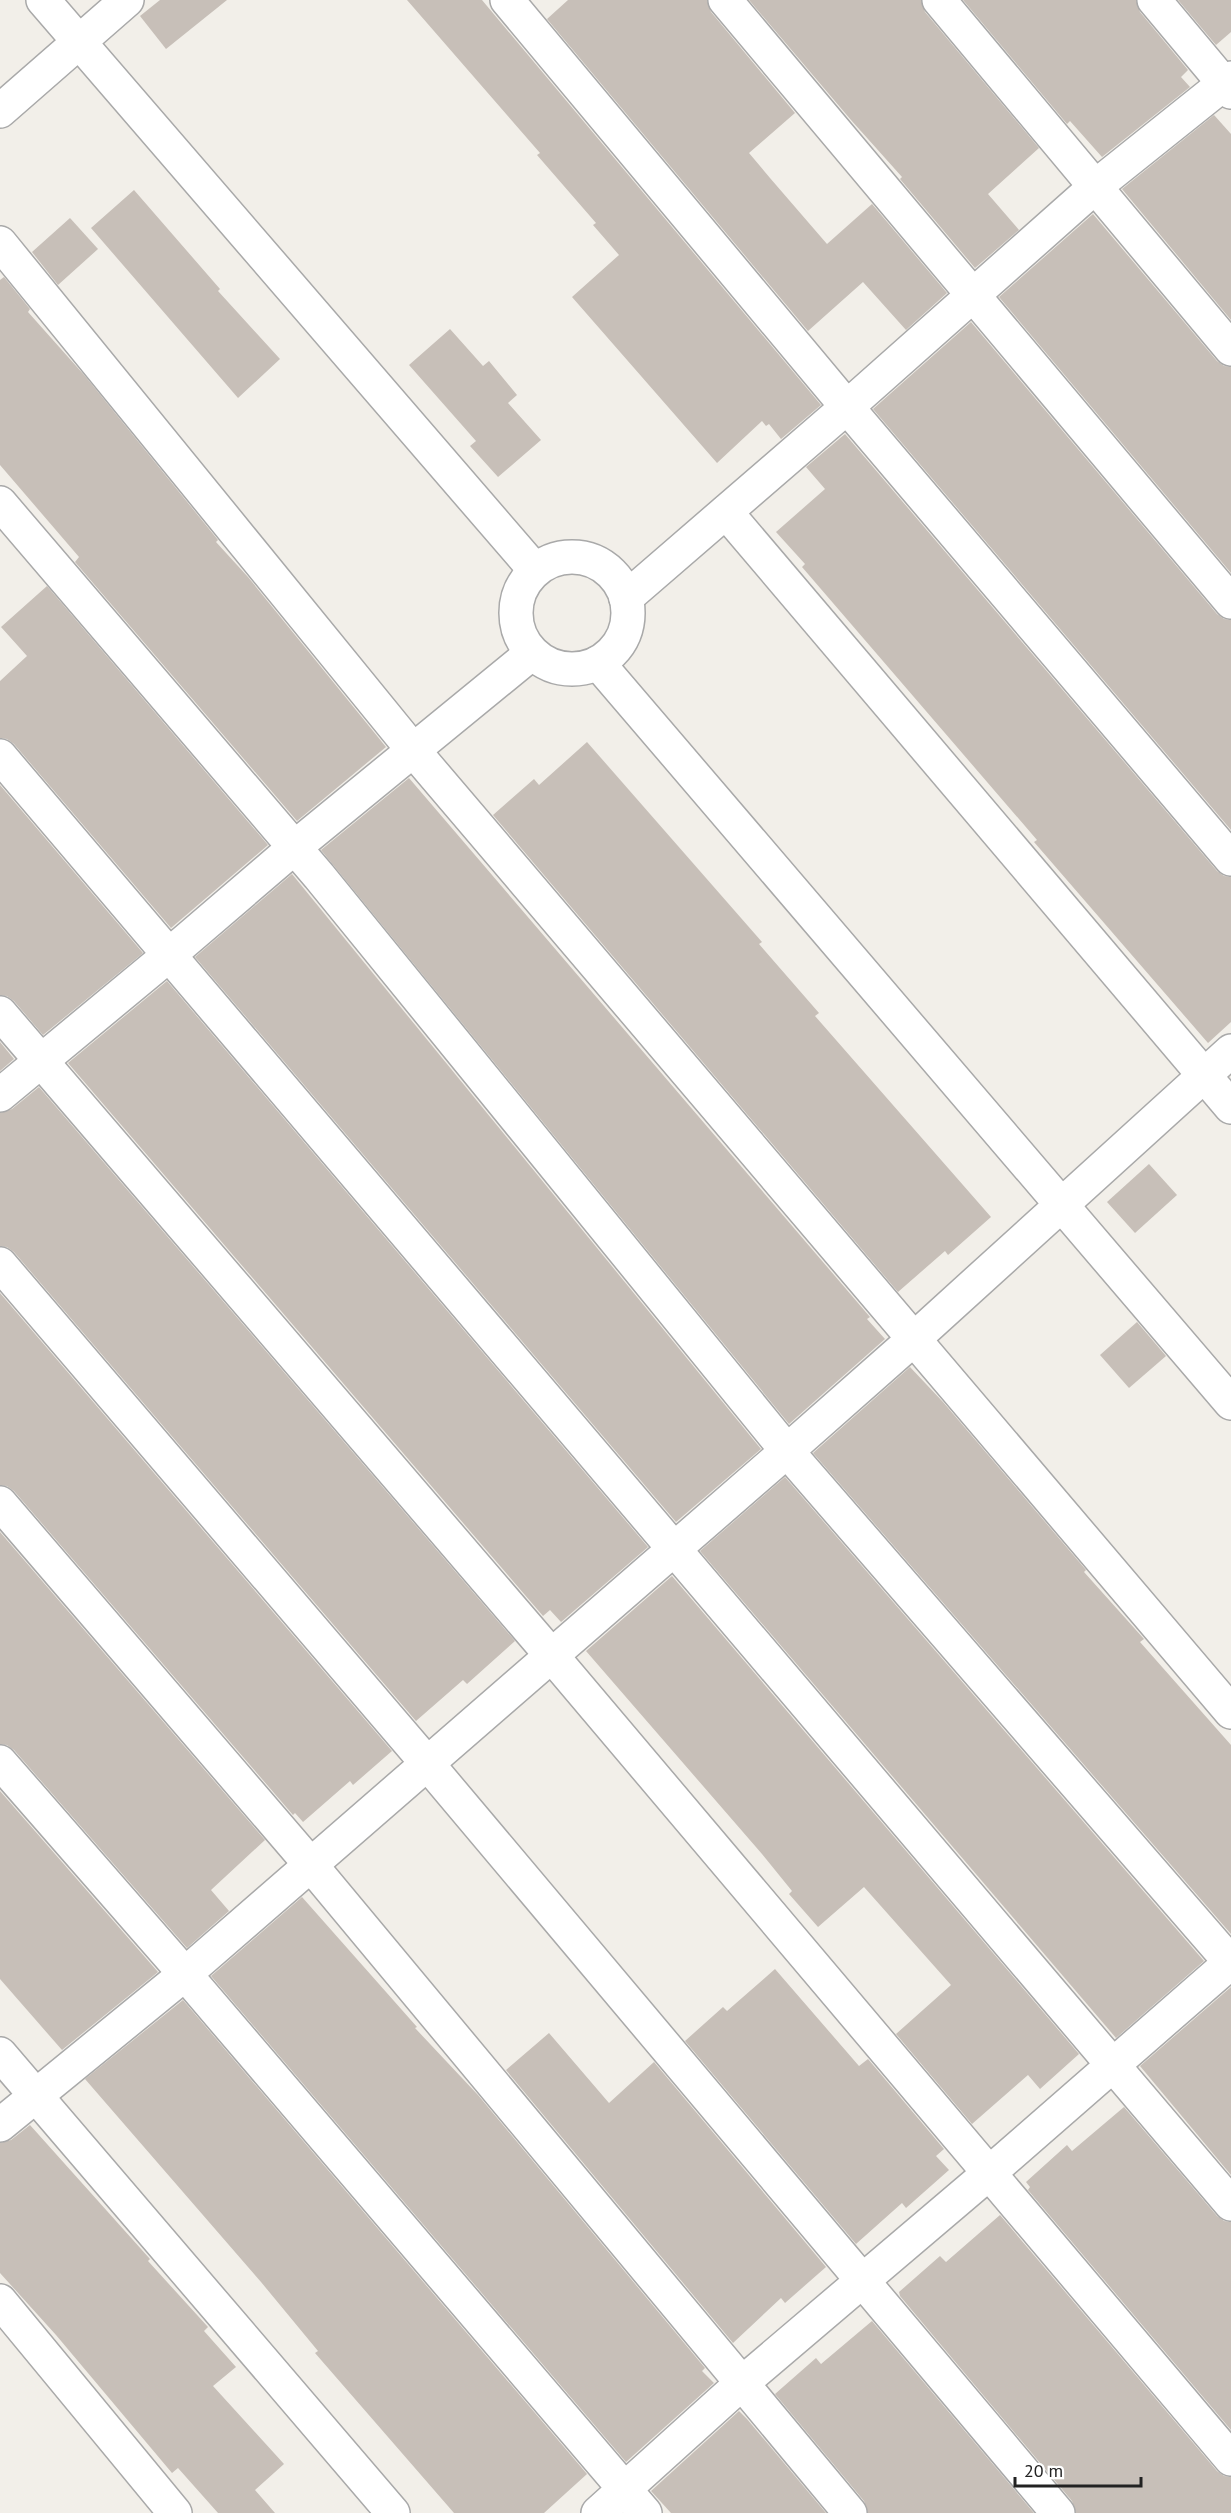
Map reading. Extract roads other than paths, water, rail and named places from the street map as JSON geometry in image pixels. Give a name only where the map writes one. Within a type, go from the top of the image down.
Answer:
[{"type":"street","points":[[43,0],[535,570]]},
{"type":"street","points":[[0,111],[127,0]]},
{"type":"street","points":[[507,0],[846,408],[1231,859]]},
{"type":"street","points":[[725,0],[1231,602]]},
{"type":"street","points":[[939,0],[1231,349]]},
{"type":"street","points":[[626,598],[846,408],[1096,186],[1229,84],[1154,0]]},
{"type":"street","points":[[0,243],[413,750],[1231,1712]]},
{"type":"street","points":[[0,503],[295,847],[787,1450],[1231,1963],[988,2175],[742,2384],[635,2501],[598,2513]]},
{"type":"street","points":[[726,512],[1231,1107]]},
{"type":"street","points":[[570,557],[589,559],[605,568],[619,581],[626,598],[628,617],[624,635],[613,651],[598,663],[581,668],[563,669],[546,663],[532,653],[521,638],[516,621],[516,602],[523,585],[535,570],[552,561],[570,557]]},
{"type":"street","points":[[0,1095],[295,847],[532,653]]},
{"type":"street","points":[[598,663],[1231,1403]]},
{"type":"street","points":[[0,756],[1231,2205]]},
{"type":"street","points":[[0,1013],[552,1656],[988,2175],[1231,2459]]},
{"type":"street","points":[[0,2125],[185,1974],[426,1762],[552,1656],[915,1338],[1231,1051]]},
{"type":"street","points":[[0,1264],[426,1762],[1058,2513]]},
{"type":"street","points":[[0,1503],[310,1864],[850,2513]]},
{"type":"street","points":[[0,1762],[185,1974],[635,2501]]},
{"type":"street","points":[[0,2054],[393,2513]]},
{"type":"street","points":[[0,2301],[175,2513]]}]
